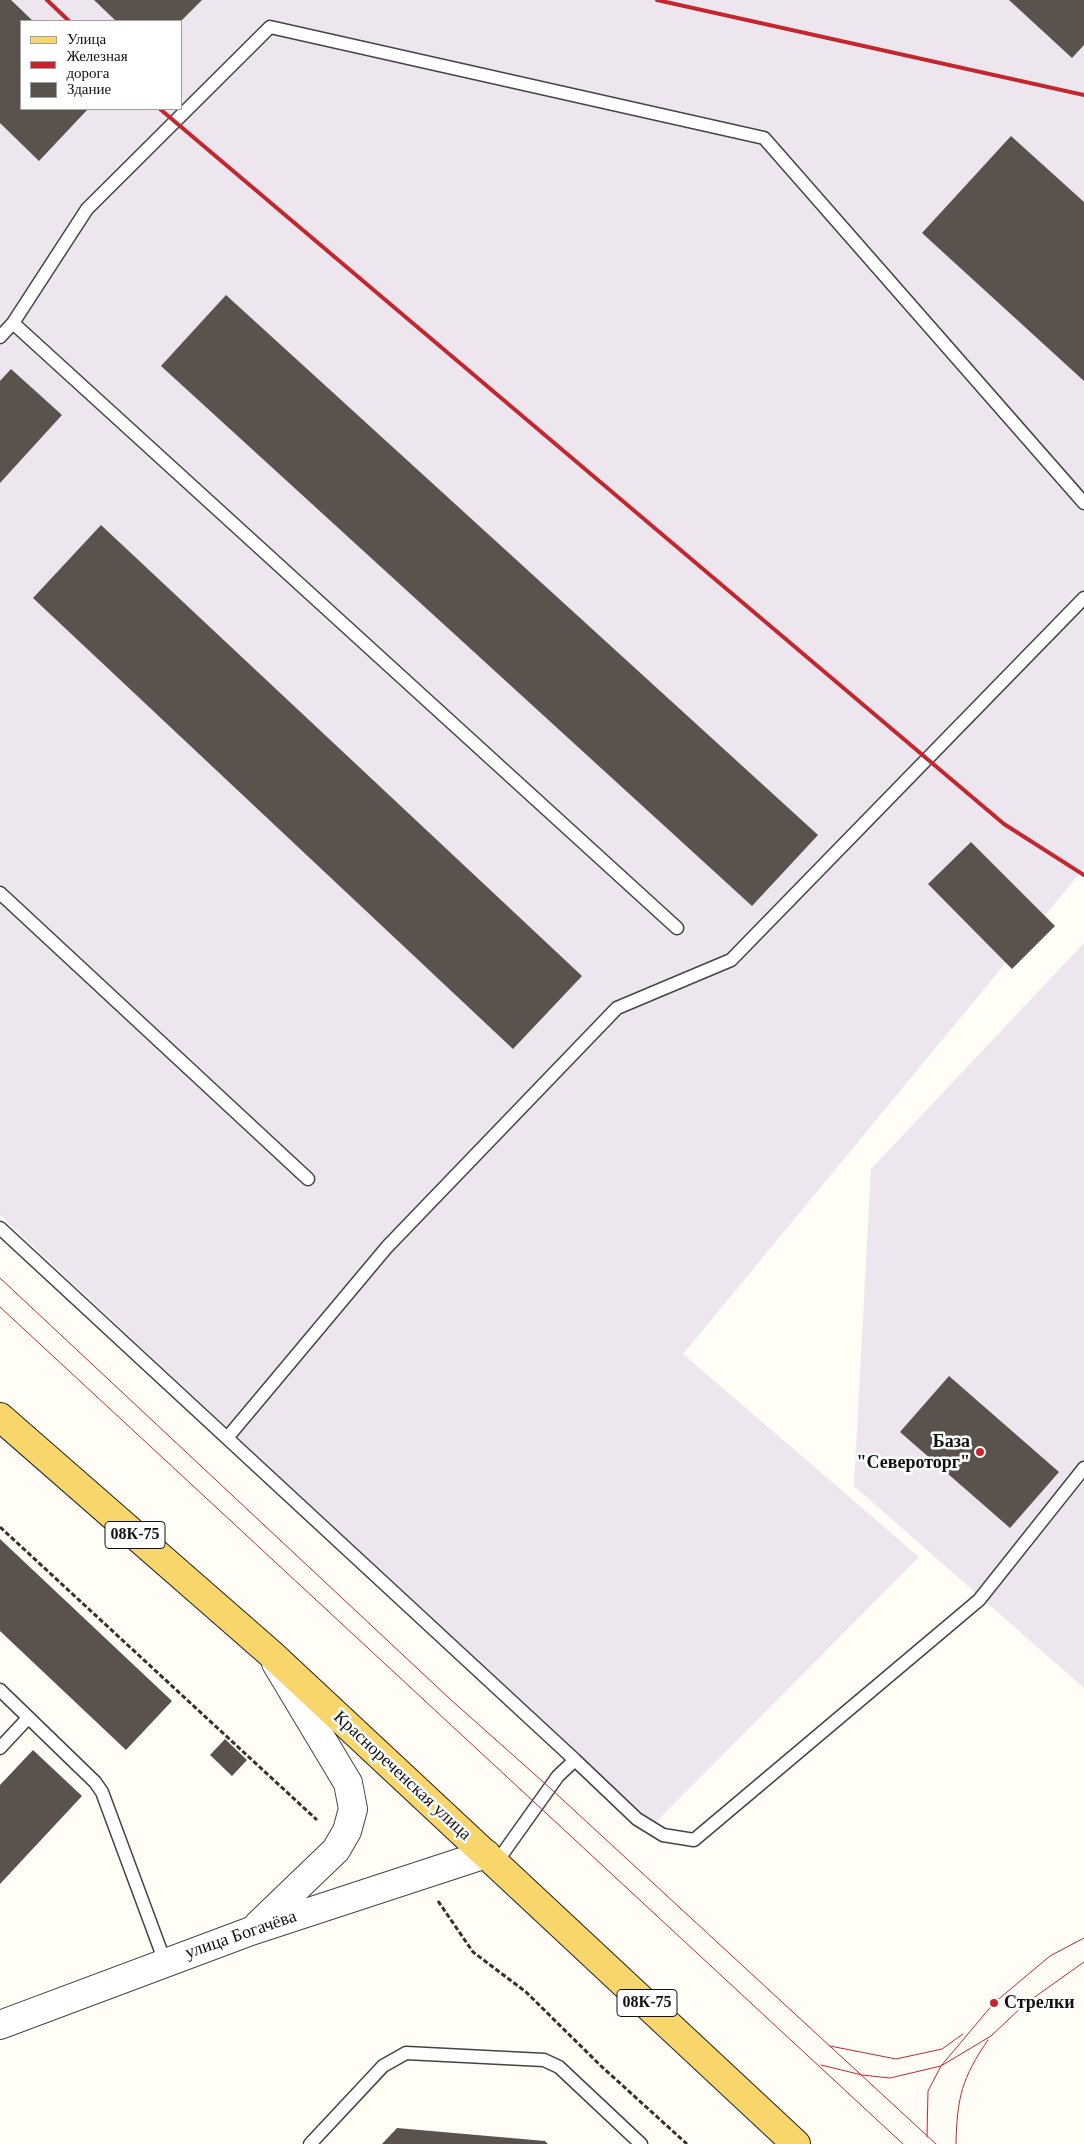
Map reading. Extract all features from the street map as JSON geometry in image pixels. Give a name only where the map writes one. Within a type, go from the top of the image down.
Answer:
[{"type":"main road","name":"Краснореченская улица","points":[[0,1417],[270,1653],[796,2144]]},
{"type":"street","points":[[251,1931],[313,1874],[342,1843],[353,1809],[348,1783],[270,1653]]},
{"type":"street","name":"улица Богачёва","points":[[0,2025],[251,1931],[491,1859]]},
{"type":"lane","points":[[0,337],[13,322],[87,209],[270,28],[764,138],[1084,504]]},
{"type":"lane","points":[[13,322],[677,928]]},
{"type":"lane","points":[[227,1438],[388,1247],[617,1008],[732,960],[1084,598]]},
{"type":"lane","points":[[0,893],[308,1179]]},
{"type":"lane","points":[[0,1228],[576,1760],[637,1819],[663,1835],[694,1840],[979,1600],[1084,1468]]},
{"type":"lane","points":[[0,1690],[95,1782],[102,1792],[165,1962]]},
{"type":"lane","points":[[0,1748],[28,1718]]},
{"type":"lane","points":[[491,1859],[558,1776],[576,1760]]},
{"type":"lane","points":[[310,2144],[384,2066],[406,2053],[544,2060],[559,2067],[641,2144]]},
{"type":"path","points":[[0,1527],[342,1843]]},
{"type":"path","points":[[436,1898],[473,1952],[526,1992],[601,2066],[687,2144]]},
{"type":"shaded area","points":[[0,0],[1074,0],[1084,9],[1084,868],[683,1354],[919,1557],[652,1826],[0,1215]]},
{"type":"shaded area","points":[[1084,943],[1084,1688],[854,1486],[871,1169]]},
{"type":"building","points":[[0,0],[11,0],[32,20],[20,20],[20,110],[87,110],[39,161],[0,123]]},
{"type":"building","points":[[94,0],[202,0],[182,20],[115,20]]},
{"type":"building","points":[[1009,0],[1084,0],[1084,45],[1072,58]]},
{"type":"building","points":[[1011,136],[1084,202],[1084,381],[922,233]]},
{"type":"building","points":[[226,295],[818,835],[752,906],[161,366]]},
{"type":"building","points":[[11,369],[62,415],[0,483],[0,381]]},
{"type":"building","points":[[101,525],[582,976],[513,1049],[33,598]]},
{"type":"building","points":[[971,842],[1055,926],[1012,969],[928,884]]},
{"type":"building","name":"База \"Североторг\"","points":[[949,1376],[1059,1472],[1010,1528],[900,1432]]},
{"type":"building","points":[[0,1539],[172,1701],[126,1750],[0,1631]]},
{"type":"building","points":[[225,1739],[247,1760],[232,1776],[210,1755]]},
{"type":"building","points":[[33,1750],[82,1796],[0,1884],[0,1785]]},
{"type":"building","points":[[397,2128],[545,2141],[548,2144],[382,2144]]},
{"type":"tram line","points":[[0,1278],[450,1699],[550,1788],[936,2144]]},
{"type":"tram line","points":[[0,1307],[903,2144]]},
{"type":"tram line","points":[[927,2137],[928,2091],[941,2066],[994,2003],[1050,1956],[1084,1938]]},
{"type":"tram line","points":[[821,2065],[862,2075],[890,2078],[941,2066],[991,2036],[1025,2004],[1084,1962]]},
{"type":"tram line","points":[[830,2046],[896,2059],[942,2049],[963,2034]]},
{"type":"tram line","points":[[956,2144],[958,2113],[963,2089],[972,2066],[988,2040]]},
{"type":"railway","points":[[47,0],[68,20]]},
{"type":"railway","points":[[657,0],[1084,95]]},
{"type":"railway","points":[[161,110],[1004,824],[1084,875]]},
{"type":"place","name":"База \"Североторг\"","points":[[980,1452]]},
{"type":"place","name":"Стрелки","points":[[994,2003]]}]
